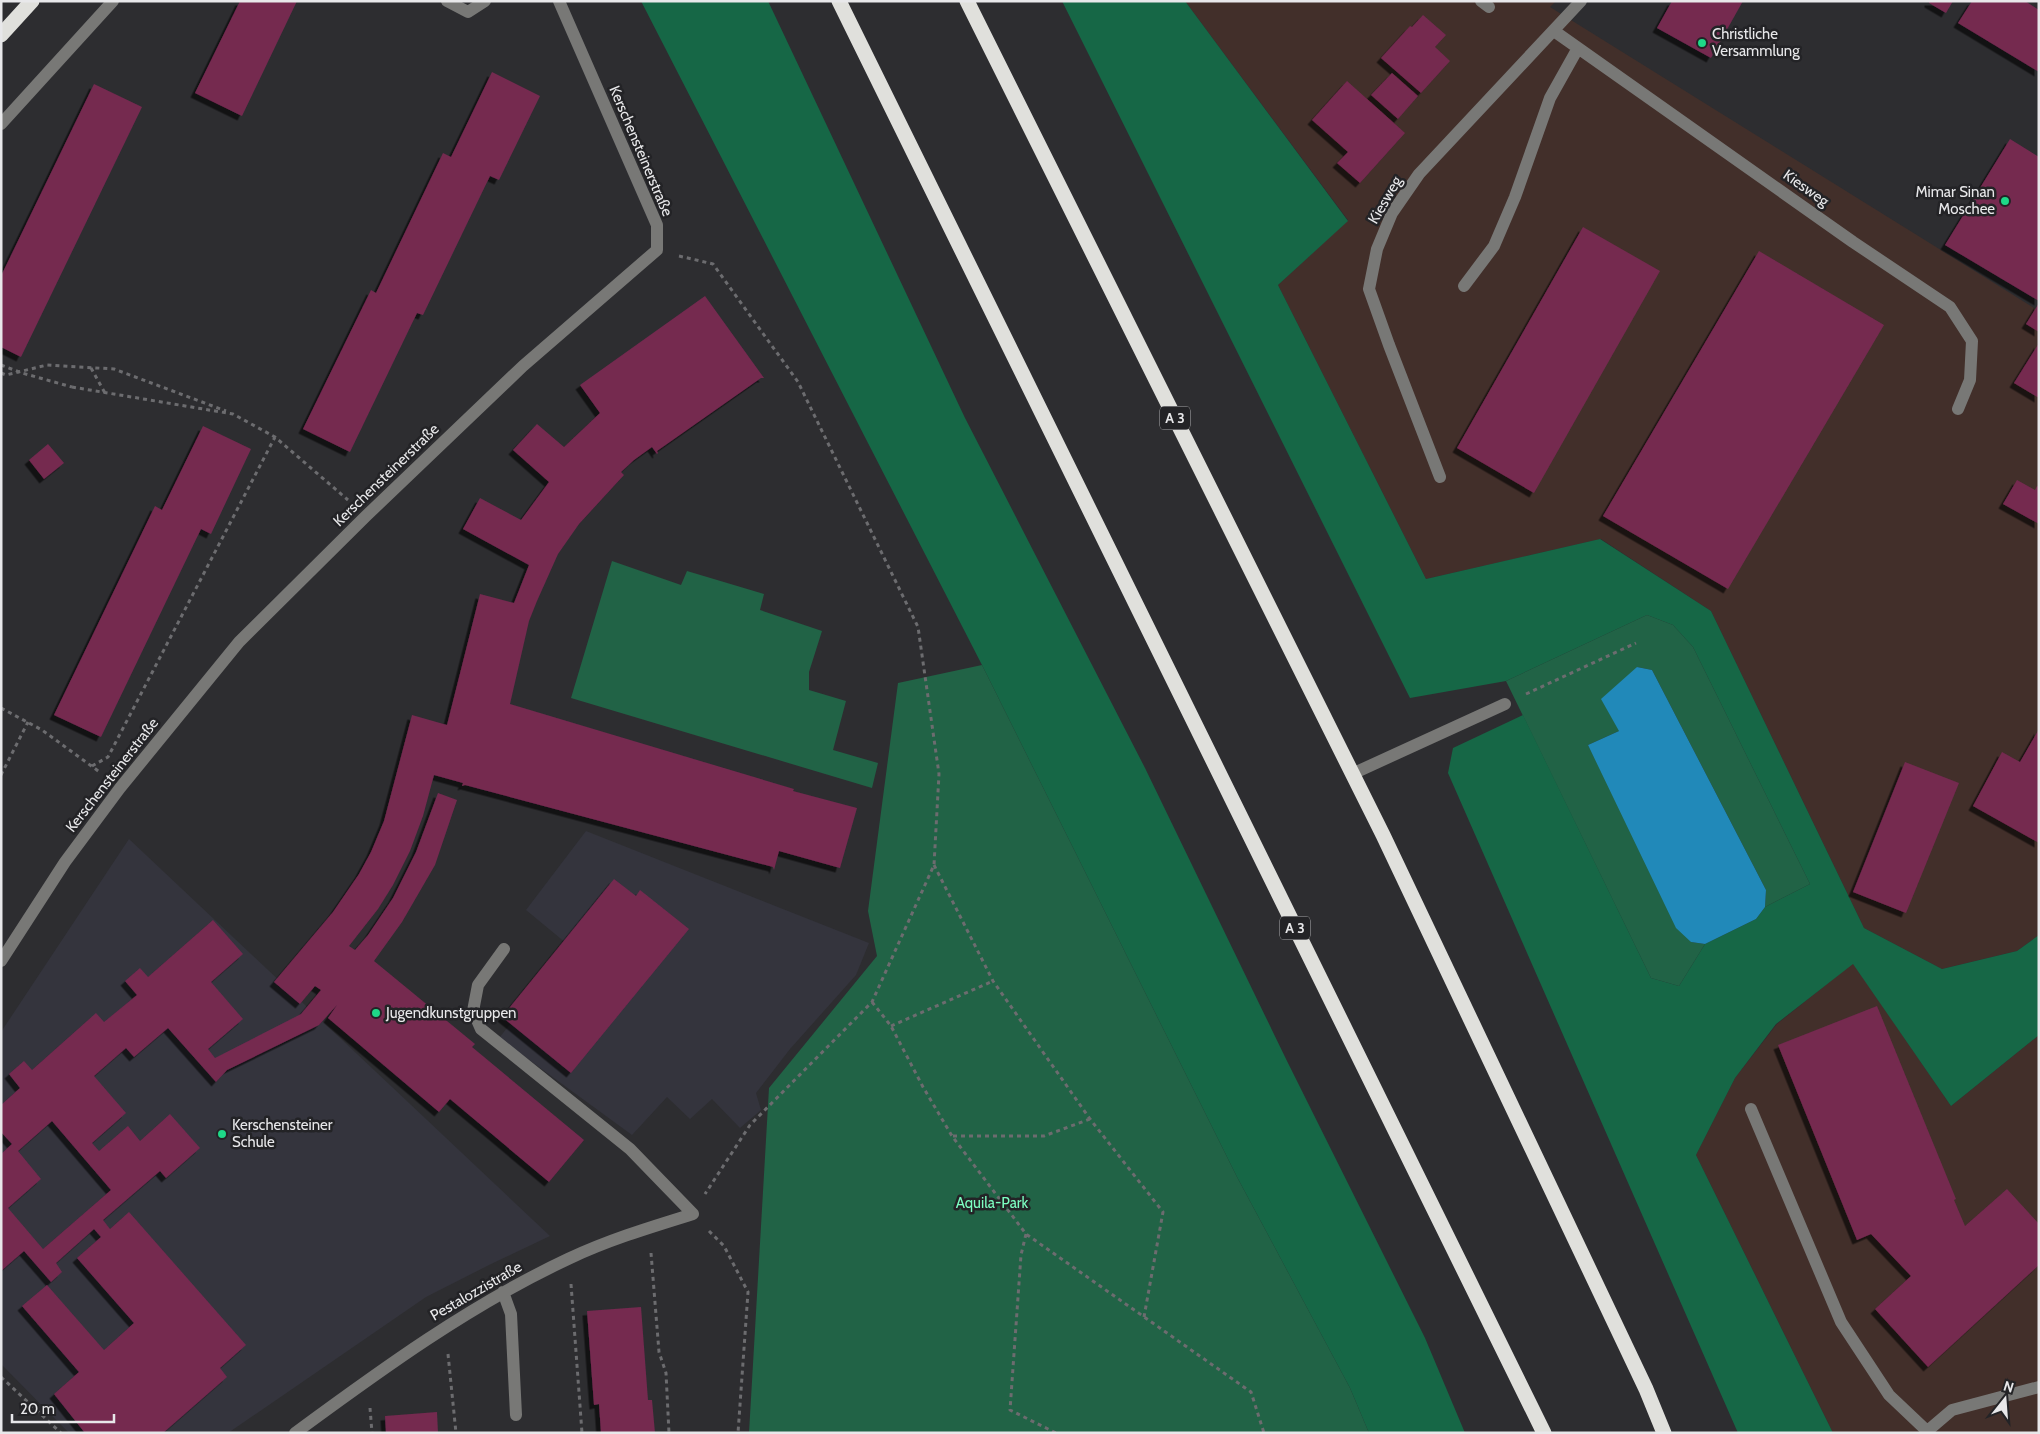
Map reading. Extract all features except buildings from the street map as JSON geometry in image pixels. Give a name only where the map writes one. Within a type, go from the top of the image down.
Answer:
[{"type":"highway","points":[[1,35],[32,1]]},
{"type":"highway","name":"A 3","points":[[839,1],[1544,1433]]},
{"type":"highway","name":"A 3","points":[[967,1],[1352,774],[1646,1389],[1664,1433]]},
{"type":"street","points":[[1,124],[113,1]]},
{"type":"street","points":[[447,1],[468,12],[485,1]]},
{"type":"street","name":"Kerschensteinerstraße","points":[[1,961],[65,862],[120,788],[239,642],[366,516],[523,366],[656,250],[657,225],[560,1]]},
{"type":"street","name":"Kiesweg","points":[[1440,477],[1388,345],[1370,289],[1377,250],[1392,213],[1419,174],[1581,1]]},
{"type":"street","name":"Kiesweg","points":[[1554,31],[1853,242],[1950,307],[1972,341],[1970,380],[1958,409]]},
{"type":"street","points":[[1464,286],[1494,246],[1550,98],[1578,48]]},
{"type":"street","points":[[1352,774],[1505,704]]},
{"type":"street","points":[[504,949],[478,985],[473,1012],[482,1029],[630,1149],[693,1214]]},
{"type":"street","points":[[1751,1110],[1841,1322],[1889,1395],[1926,1432],[1952,1410],[2039,1387]]},
{"type":"street","name":"Pestalozzistraße","points":[[297,1432],[446,1327],[503,1292],[569,1259],[649,1227],[693,1214]]},
{"type":"street","points":[[503,1292],[512,1314],[516,1415]]},
{"type":"path","points":[[656,250],[713,264],[798,382],[918,627],[938,774],[934,865],[872,1002],[750,1125],[693,1214],[724,1246],[748,1292],[738,1433]]},
{"type":"path","points":[[1,365],[72,388],[232,414]]},
{"type":"path","points":[[1,373],[6,375],[47,365],[114,369],[232,414],[275,436],[366,516]]},
{"type":"path","points":[[91,368],[105,393]]},
{"type":"path","points":[[1,708],[42,730],[92,766],[108,756],[275,436]]},
{"type":"path","points":[[1505,704],[1636,643]]},
{"type":"path","points":[[1,775],[28,722]]},
{"type":"path","points":[[934,865],[994,981],[1090,1119],[1163,1212],[1144,1317]]},
{"type":"path","points":[[891,1026],[994,981]]},
{"type":"path","points":[[872,1002],[891,1026],[923,1087],[952,1136],[1026,1234],[1251,1392],[1264,1433]]},
{"type":"path","points":[[952,1136],[1044,1136],[1090,1119]]},
{"type":"path","points":[[649,1227],[659,1352],[666,1373],[669,1433]]},
{"type":"path","points":[[1026,1234],[1021,1255],[1010,1410],[1056,1433]]},
{"type":"path","points":[[569,1259],[582,1433]]},
{"type":"path","points":[[446,1327],[456,1433]]},
{"type":"path","points":[[1,1377],[61,1433]]},
{"type":"shaded area","points":[[1185,1],[1556,1],[1550,7],[2039,311],[2039,935],[2017,951],[1942,969],[1864,928],[1711,611],[1601,539],[1426,579],[1278,285],[1348,220]]},
{"type":"shaded area","points":[[586,831],[869,943],[856,975],[790,1049],[756,1093],[761,1110],[740,1128],[712,1099],[690,1119],[667,1097],[632,1135],[499,1038],[572,948],[526,910]]},
{"type":"shaded area","name":"Kerschensteiner Schule","points":[[129,839],[550,1236],[426,1297],[228,1433],[69,1433],[1,1364],[1,1032]]},
{"type":"shaded area","points":[[1853,963],[1951,1106],[2039,1035],[2039,1433],[1833,1433],[1696,1155],[1735,1078],[1777,1024]]},
{"type":"green space","points":[[641,1],[768,1],[965,418],[1145,768],[1286,1059],[1425,1338],[1465,1433],[1369,1433],[1350,1388],[1237,1177],[982,665]]},
{"type":"green space","points":[[1062,1],[1185,1],[1348,221],[1278,285],[1426,579],[1600,539],[1711,611],[1864,928],[1942,969],[2017,951],[2039,935],[2039,1035],[1951,1106],[1853,964],[1776,1024],[1735,1078],[1696,1155],[1833,1433],[1738,1433],[1448,773],[1453,748],[1523,715],[1651,978],[1679,986],[1705,944],[1756,919],[1765,907],[1810,884],[1693,647],[1673,625],[1647,615],[1506,681],[1410,698]]},
{"type":"green space","points":[[612,561],[681,585],[687,571],[764,594],[760,610],[822,631],[809,672],[809,690],[846,701],[833,750],[878,763],[872,788],[571,698]]},
{"type":"green space","points":[[1647,615],[1673,625],[1693,647],[1810,884],[1765,907],[1766,890],[1652,670],[1637,667],[1619,731],[1588,745],[1691,942],[1705,944],[1679,986],[1651,978],[1506,681]]},
{"type":"green space","name":"Aquila-Park","points":[[982,665],[1237,1177],[1350,1388],[1369,1433],[749,1433],[769,1088],[877,956],[868,911],[898,683]]},
{"type":"water","points":[[1637,667],[1652,670],[1766,890],[1765,907],[1756,919],[1705,944],[1691,942],[1676,928],[1588,745],[1619,731],[1601,699]]},
{"type":"place","name":"Christliche Versammlung","points":[[1702,43]]},
{"type":"place","name":"Mimar Sinan Moschee","points":[[2005,201]]},
{"type":"place","name":"Jugendkunstgruppen","points":[[376,1013]]},
{"type":"place","name":"Kerschensteiner Schule","points":[[222,1134]]}]
